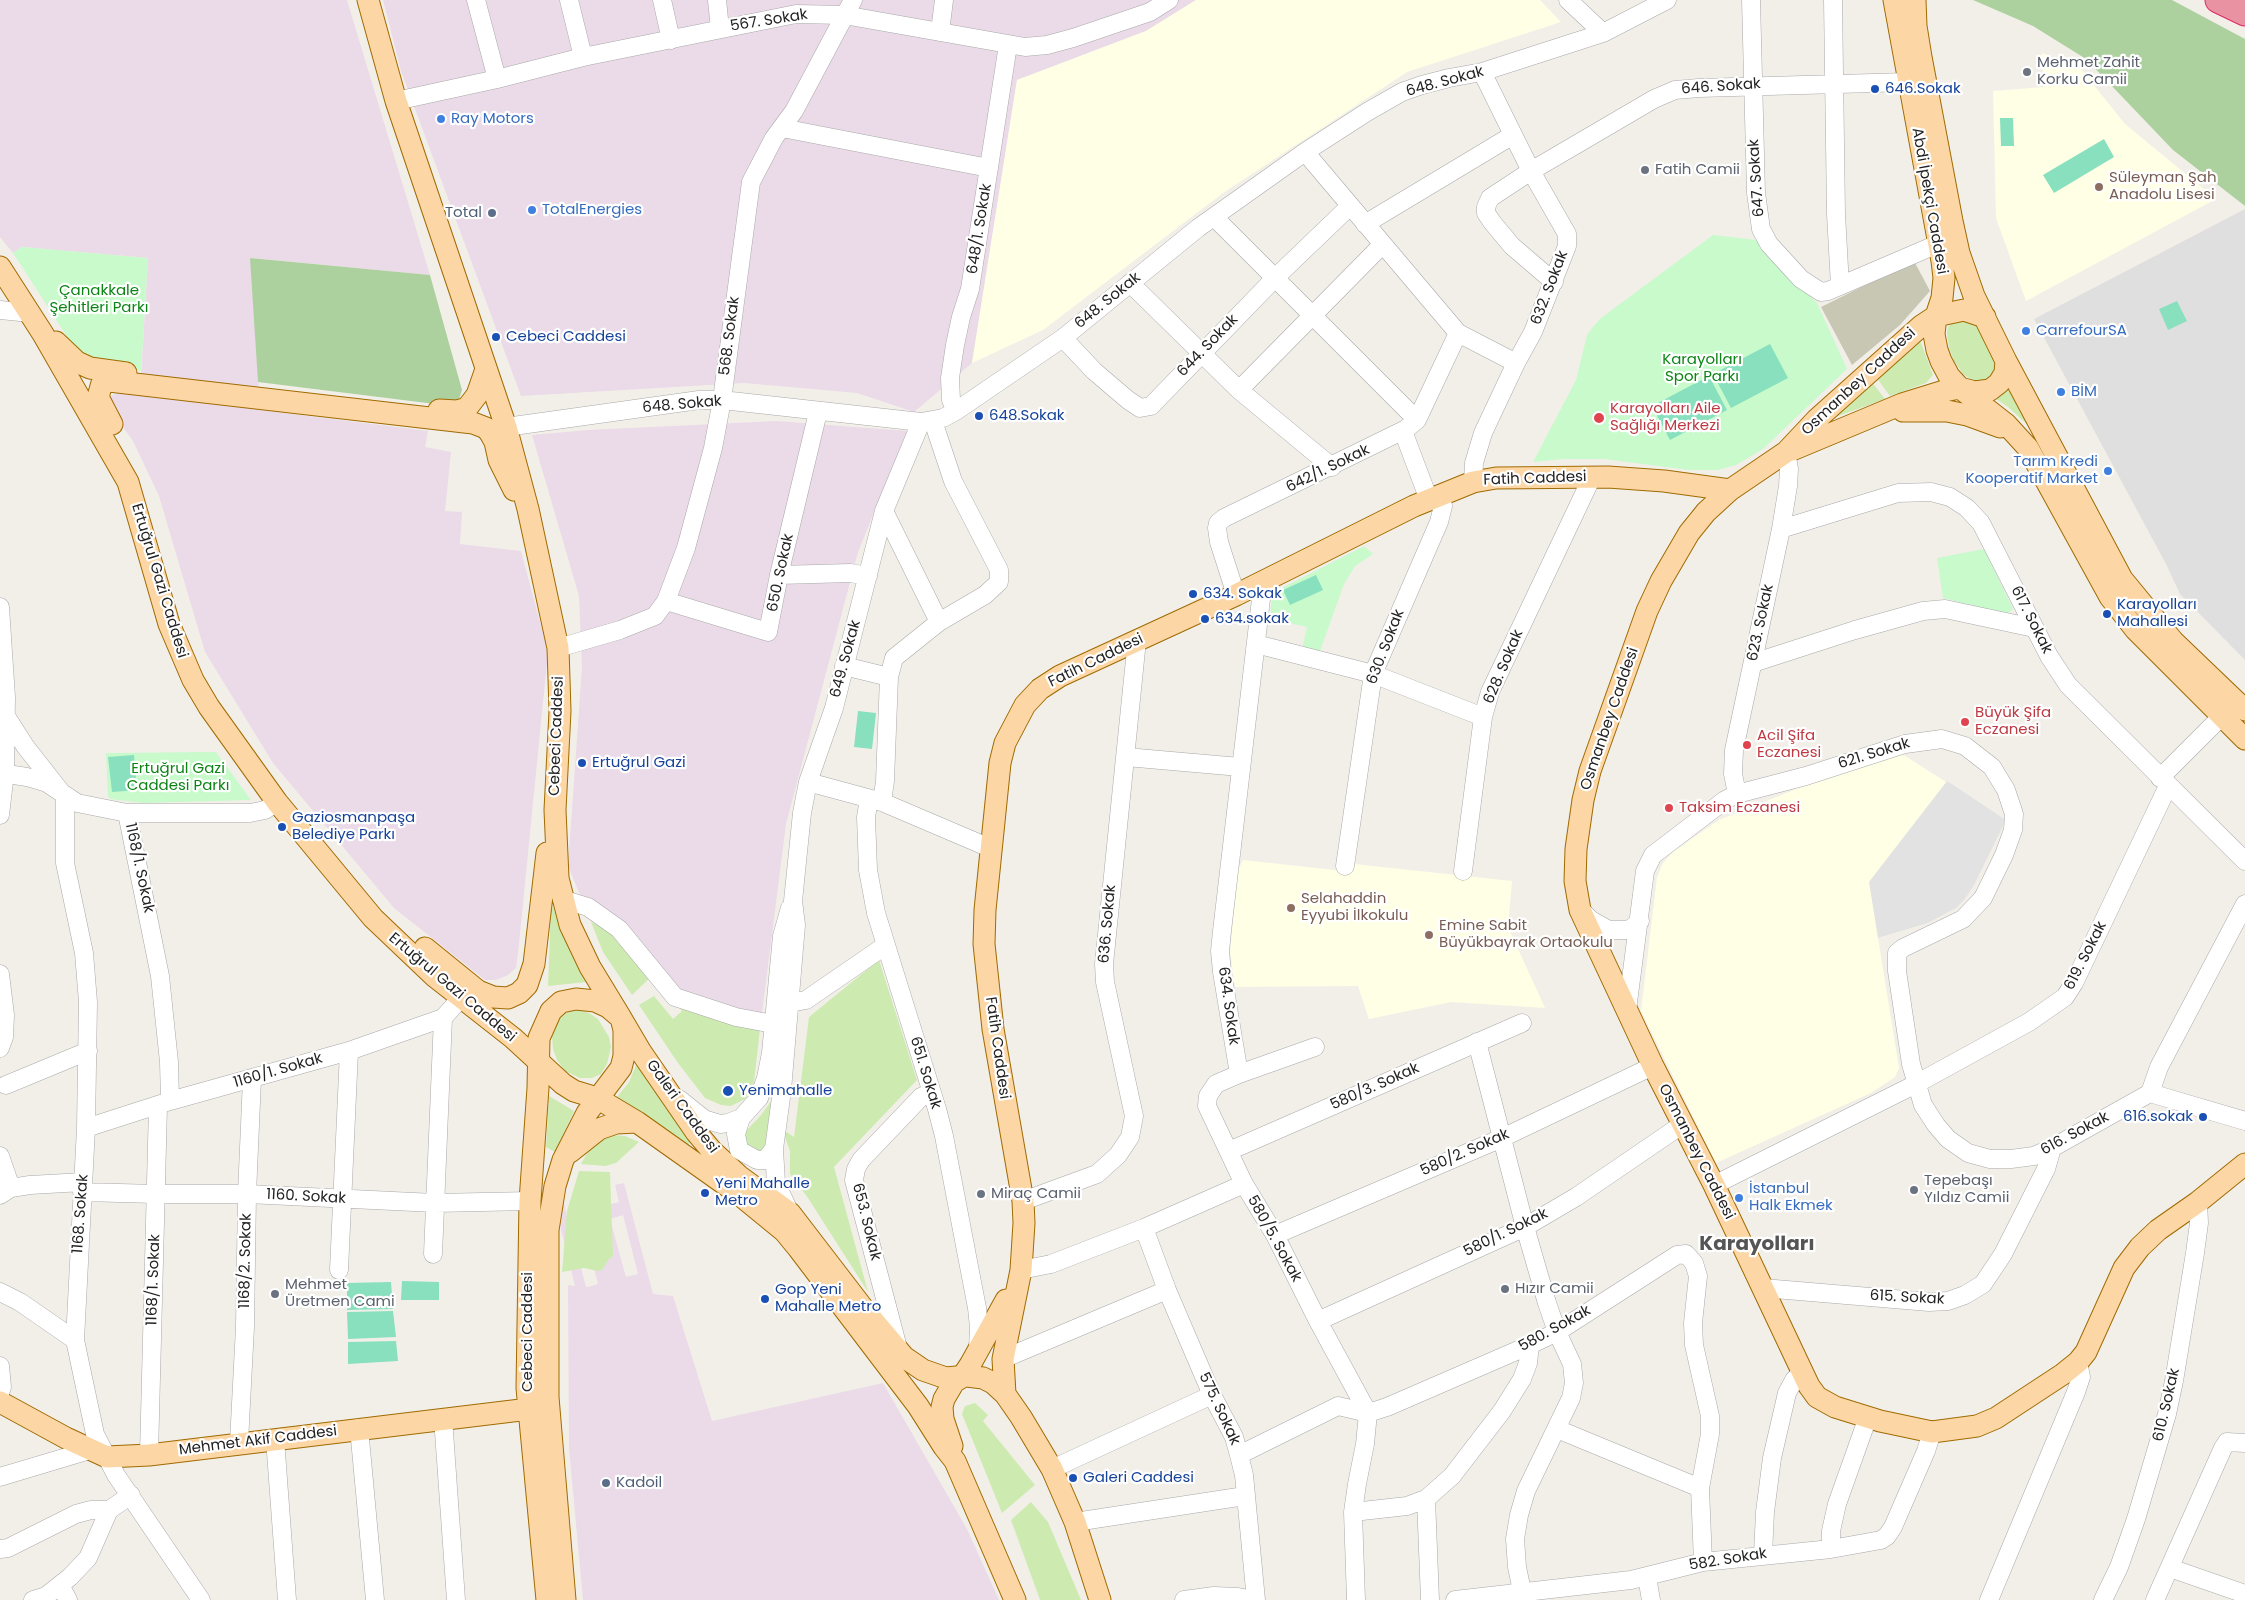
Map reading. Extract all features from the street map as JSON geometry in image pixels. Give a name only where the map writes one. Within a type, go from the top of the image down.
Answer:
[{"type":"highway","points":[[2218,0],[2245,13]]},
{"type":"main road","name":"Cebeci Caddesi","points":[[368,0],[396,101],[506,427],[528,509],[558,648],[560,711],[554,810]]},
{"type":"main road","name":"Abdi İpekçi Caddesi","points":[[1894,0],[1940,243],[1944,278],[1942,298],[1936,316],[1934,334],[1937,350],[1949,376],[1960,388],[2018,435],[2042,470],[2110,597],[2135,629],[2245,739]]},
{"type":"main road","name":"Abdi İpekçi Caddesi","points":[[1915,0],[1916,26],[1921,57],[1959,253],[1974,296],[2006,361],[2122,579],[2173,641],[2245,710]]},
{"type":"main road","name":"Ertuğrul Gazi Caddesi","points":[[0,267],[43,334],[128,482],[164,609],[185,664],[209,707],[277,802],[388,934],[461,998],[502,1029],[538,1063]]},
{"type":"main road","points":[[1936,316],[1964,310],[1985,317]]},
{"type":"main road","name":"Osmanbey Caddesi","points":[[1786,452],[1817,419],[1886,355],[1920,326],[1936,316]]},
{"type":"main road","points":[[43,334],[57,342],[78,362],[90,368],[444,411],[456,411],[467,408],[477,395],[486,370]]},
{"type":"main road","points":[[1960,388],[1975,392],[1990,390],[1999,383],[2005,373],[2006,361]]},
{"type":"main road","points":[[128,482],[123,455],[114,429],[98,397],[102,384],[109,381],[479,425],[490,433],[505,474],[514,491],[528,509]]},
{"type":"main road","name":"Osmanbey Caddesi","points":[[1960,388],[1902,404],[1786,452],[1730,490],[1706,512],[1689,533],[1661,581],[1647,611],[1599,741],[1583,800],[1576,849],[1575,882],[1580,909],[1590,935],[1653,1066],[1714,1185],[1802,1373],[1817,1397],[1836,1407],[1868,1417],[1932,1432],[1977,1426],[1996,1418],[2078,1362],[2086,1352],[2124,1268],[2140,1247],[2158,1230],[2198,1202],[2245,1164]]},
{"type":"main road","points":[[1885,411],[1947,411],[1985,421],[2018,435]]},
{"type":"main road","name":"Fatih Caddesi","points":[[1004,1394],[1003,1359],[1024,1242],[1023,1201],[998,1063],[985,965],[985,910],[1000,763],[1005,743],[1025,705],[1040,689],[1060,676],[1236,595],[1434,497],[1473,482],[1496,478],[1592,477],[1664,481],[1730,490]]},
{"type":"main road","points":[[361,903],[383,915],[409,934],[444,965],[478,991],[493,997],[508,998],[519,993],[527,985],[534,964],[545,867],[554,810]]},
{"type":"main road","name":"Galeri Caddesi","points":[[554,810],[556,860],[562,899],[570,925],[582,951],[641,1052],[712,1151],[739,1176],[790,1213],[898,1351],[923,1370],[946,1378],[976,1376],[983,1378],[993,1383],[1004,1394],[1021,1417],[1052,1469],[1075,1522],[1100,1600]]},
{"type":"main road","points":[[576,999],[595,1001],[608,1007],[622,1018],[624,1056],[621,1068],[612,1082],[597,1098],[574,1091],[538,1063],[539,1038],[545,1022],[551,1011],[561,1002],[576,999]]},
{"type":"main road","name":"Cebeci Caddesi","points":[[538,1063],[538,1096],[530,1201],[527,1378],[547,1600]]},
{"type":"main road","name":"Cebeci Caddesi","points":[[565,1600],[547,1392],[546,1249],[550,1209],[563,1160],[579,1125],[597,1098]]},
{"type":"main road","name":"Galeri Caddesi","points":[[597,1098],[637,1122],[740,1195],[784,1231],[918,1406],[955,1462],[1016,1599]]},
{"type":"main road","points":[[563,1160],[576,1146],[599,1129],[616,1123],[637,1122]]},
{"type":"main road","points":[[955,1462],[942,1407],[948,1390],[954,1382],[962,1377],[1019,1278]]},
{"type":"main road","points":[[0,1402],[99,1453]]},
{"type":"main road","points":[[529,1409],[539,1415],[550,1431]]},
{"type":"main road","name":"Mehmet Akif Caddesi","points":[[99,1453],[149,1455],[239,1442],[529,1409]]},
{"type":"street","points":[[476,0],[497,79]]},
{"type":"street","points":[[569,0],[582,57]]},
{"type":"street","points":[[662,0],[671,40]]},
{"type":"street","points":[[716,0],[720,29]]},
{"type":"street","points":[[940,32],[944,0]]},
{"type":"street","name":"567. Sokak","points":[[396,101],[497,79],[582,57],[796,14],[848,8],[940,32],[1008,45],[1047,45],[1150,12],[1169,0]]},
{"type":"street","points":[[1568,0],[1603,33]]},
{"type":"street","name":"648. Sokak","points":[[506,427],[699,400],[722,400],[818,412],[927,421],[956,411],[1062,338],[1198,228],[1305,152],[1402,92],[1449,78],[1482,72],[1603,33],[1636,8],[1666,0]]},
{"type":"street","name":"647. Sokak","points":[[1751,0],[1756,193],[1761,229],[1769,244],[1801,279],[1821,292],[1828,291],[1940,243]]},
{"type":"street","points":[[1833,0],[1836,214],[1840,286]]},
{"type":"street","name":"568. Sokak","points":[[558,648],[620,630],[655,616],[666,601],[686,548],[713,448],[722,400],[747,195],[758,167],[794,111],[848,8]]},
{"type":"street","name":"648/1. Sokak","points":[[956,411],[951,400],[950,378],[961,316],[970,289],[1008,45]]},
{"type":"street","name":"632. Sokak","points":[[1473,482],[1474,463],[1483,433],[1533,332],[1567,246],[1567,234],[1531,171],[1482,72]]},
{"type":"street","name":"646. Sokak","points":[[1554,282],[1512,246],[1486,213],[1486,207],[1490,198],[1531,171],[1654,99],[1675,90],[1754,85],[1908,82]]},
{"type":"street","points":[[782,128],[989,168]]},
{"type":"street","points":[[1365,224],[1512,134]]},
{"type":"street","points":[[1305,152],[1458,333],[1516,364]]},
{"type":"street","name":"644. Sokak","points":[[1062,338],[1094,372],[1140,408],[1151,406],[1276,277],[1350,206]]},
{"type":"street","points":[[1214,217],[1313,315],[1410,425],[1434,497]]},
{"type":"street","points":[[1239,390],[1382,245]]},
{"type":"street","points":[[1130,283],[1239,390],[1332,467]]},
{"type":"street","points":[[0,310],[30,313]]},
{"type":"street","points":[[1410,425],[1458,333]]},
{"type":"street","name":"650. Sokak","points":[[666,601],[768,632],[779,575],[818,412]]},
{"type":"street","name":"649. Sokak","points":[[741,1118],[754,1106],[764,1088],[771,1053],[782,936],[793,901],[802,812],[808,782],[834,708],[884,511],[927,421]]},
{"type":"street","name":"651. Sokak","points":[[927,421],[953,481],[999,570],[999,582],[985,596],[939,622],[894,658],[889,677],[890,693],[876,801],[866,816],[868,870],[876,913],[944,1136],[980,1327],[978,1349]]},
{"type":"street","name":"642/1. Sokak","points":[[1236,595],[1219,542],[1218,523],[1224,518],[1332,467],[1410,425]]},
{"type":"street","name":"623. Sokak","points":[[1737,794],[1733,774],[1734,750],[1782,529],[1788,477],[1786,452]]},
{"type":"street","name":"628. Sokak","points":[[1463,871],[1483,717],[1490,692],[1592,477]]},
{"type":"street","name":"617. Sokak","points":[[1782,529],[1898,493],[1931,492],[1950,497],[1968,508],[1981,523],[2049,656],[2068,685],[2245,861]]},
{"type":"street","name":"630. Sokak","points":[[1345,866],[1373,674],[1438,522],[1443,506],[1434,497]]},
{"type":"street","points":[[884,511],[939,622]]},
{"type":"street","points":[[779,575],[850,573],[868,576]]},
{"type":"street","name":"634. Sokak","points":[[1239,1074],[1232,1041],[1220,952],[1263,582]]},
{"type":"street","points":[[0,607],[3,697],[6,716],[0,814]]},
{"type":"street","points":[[1753,663],[1855,630],[1923,611],[1945,609],[2034,628]]},
{"type":"street","name":"636. Sokak","points":[[1023,1201],[1097,1174],[1118,1155],[1130,1137],[1134,1116],[1105,982],[1104,964],[1137,640]]},
{"type":"street","points":[[1256,644],[1373,674],[1483,717]]},
{"type":"street","points":[[844,666],[889,677]]},
{"type":"street","points":[[6,716],[25,746],[66,797]]},
{"type":"street","name":"619. Sokak","points":[[1714,1185],[1916,1084],[2029,1022],[2065,997],[2074,983],[2164,782],[2222,716]]},
{"type":"street","name":"621. Sokak","points":[[1627,1010],[1645,871],[1653,855],[1725,800],[1737,794],[1806,776],[1905,744],[1942,739],[1965,746],[1992,767],[2006,790],[2014,814],[2013,830],[2004,855],[1983,898],[1963,919],[1902,948],[1897,954]]},
{"type":"street","points":[[1126,757],[1240,767]]},
{"type":"street","points":[[3,773],[47,783],[77,803],[127,813],[250,813],[265,810],[277,802]]},
{"type":"street","points":[[808,782],[876,801],[990,848]]},
{"type":"street","name":"1168. Sokak","points":[[66,797],[65,863],[84,954],[88,1002],[86,1128],[75,1340],[99,1453],[131,1495],[201,1600]]},
{"type":"street","name":"1168/1. Sokak","points":[[127,813],[160,976],[169,1062],[157,1194],[149,1455]]},
{"type":"street","points":[[562,899],[588,907],[619,929],[675,998],[736,1017],[773,1024]]},
{"type":"street","name":"649. Sokak","points":[[790,1213],[776,1183],[774,1149],[782,1090],[796,925],[793,901]]},
{"type":"street","points":[[2245,904],[2160,1067],[2150,1093],[2245,1121]]},
{"type":"street","points":[[1580,909],[1591,920],[1609,930],[1629,930],[1640,921]]},
{"type":"street","points":[[790,1003],[806,1000],[886,945]]},
{"type":"street","name":"616. Sokak","points":[[1897,954],[1897,971],[1916,1084],[1923,1105],[1936,1126],[1948,1140],[1968,1153],[1990,1159],[2011,1160],[2034,1156],[2052,1148],[2150,1093]]},
{"type":"street","points":[[0,974],[5,1015],[4,1037],[0,1048]]},
{"type":"street","name":"1160/1. Sokak","points":[[86,1128],[164,1103],[349,1051],[443,1018],[461,998]]},
{"type":"street","points":[[433,1254],[443,1018]]},
{"type":"street","name":"580/3. Sokak","points":[[1229,1151],[1522,1023]]},
{"type":"street","points":[[1477,1042],[1525,1226],[1557,1332],[1572,1364],[1574,1383],[1557,1429],[1526,1492],[1519,1515],[1515,1539],[1517,1567],[1531,1594]]},
{"type":"street","points":[[1239,1074],[1315,1047]]},
{"type":"street","points":[[6,1085],[88,1051]]},
{"type":"street","points":[[339,1270],[349,1051]]},
{"type":"street","name":"580/2. Sokak","points":[[1275,1235],[1502,1138],[1653,1066]]},
{"type":"street","name":"580/5. Sokak","points":[[1239,1074],[1216,1084],[1208,1096],[1207,1106],[1244,1184],[1275,1235],[1318,1321],[1368,1413]]},
{"type":"street","name":"1168/2. Sokak","points":[[239,1442],[245,1327],[247,1194],[252,1079]]},
{"type":"street","name":"653. Sokak","points":[[898,1351],[854,1180],[856,1169],[861,1160],[921,1097],[931,1092]]},
{"type":"street","points":[[670,1093],[681,1099],[704,1119],[728,1124],[741,1118]]},
{"type":"street","points":[[741,1118],[736,1134],[739,1150],[757,1160],[765,1160],[774,1149]]},
{"type":"street","name":"580/1. Sokak","points":[[1318,1321],[1525,1226],[1576,1197],[1683,1124]]},
{"type":"street","name":"615. Sokak","points":[[1763,1288],[1929,1302],[1948,1301],[1965,1295],[1983,1284],[2003,1254],[2046,1169],[2052,1148]]},
{"type":"street","points":[[0,1156],[5,1191]]},
{"type":"street","points":[[1019,1278],[1144,1228],[1244,1184]]},
{"type":"street","name":"1160. Sokak","points":[[5,1191],[30,1185],[82,1187],[157,1194],[247,1194],[434,1203],[530,1201]]},
{"type":"street","name":"610. Sokak","points":[[2103,1600],[2119,1567],[2139,1510],[2167,1414],[2195,1253],[2199,1223],[2198,1202]]},
{"type":"street","name":"575. Sokak","points":[[1144,1228],[1167,1290],[1212,1396],[1234,1437],[1240,1455],[1244,1474],[1255,1600]]},
{"type":"street","name":"580. Sokak","points":[[1368,1413],[1387,1407],[1557,1332],[1678,1255],[1686,1254],[1694,1263],[1698,1276],[1693,1323],[1694,1345],[1710,1416],[1710,1434],[1700,1488],[1703,1562]]},
{"type":"street","points":[[1003,1359],[1167,1290]]},
{"type":"street","points":[[0,1292],[20,1302],[75,1340]]},
{"type":"street","points":[[1353,1512],[1407,1506],[1426,1499],[1452,1476],[1502,1411],[1522,1379],[1528,1363],[1530,1345]]},
{"type":"street","points":[[1989,1600],[2076,1392],[2081,1377],[2078,1362]]},
{"type":"street","points":[[0,1366],[2,1370],[0,1393]]},
{"type":"street","points":[[1763,1554],[1765,1512],[1772,1458],[1788,1393],[1794,1380],[1802,1373]]},
{"type":"street","points":[[1052,1469],[1212,1396]]},
{"type":"street","points":[[1240,1455],[1338,1406],[1368,1413],[1366,1444],[1356,1484],[1353,1512],[1356,1600]]},
{"type":"street","points":[[1831,1549],[1831,1531],[1837,1504],[1868,1417]]},
{"type":"street","points":[[443,1418],[456,1600]]},
{"type":"street","points":[[359,1428],[375,1600]]},
{"type":"street","points":[[1557,1429],[1700,1488]]},
{"type":"street","name":"582. Sokak","points":[[1455,1600],[1531,1594],[1647,1577],[1703,1562],[1868,1544],[1887,1536],[1926,1451],[1932,1432]]},
{"type":"street","points":[[275,1439],[286,1600]]},
{"type":"street","points":[[2155,1600],[2223,1448],[2227,1442],[2245,1443]]},
{"type":"street","points":[[0,1477],[99,1453]]},
{"type":"street","points":[[33,1600],[64,1592],[88,1558],[109,1510],[131,1495]]},
{"type":"street","points":[[1075,1522],[1245,1496]]},
{"type":"street","points":[[1426,1499],[1430,1600]]},
{"type":"street","points":[[0,1549],[8,1548],[76,1514],[91,1510],[109,1510]]},
{"type":"street","points":[[2170,1568],[2245,1594]]},
{"type":"street","points":[[1647,1577],[1652,1600]]},
{"type":"street","points":[[1184,1600],[1214,1596],[1255,1600]]},
{"type":"shaded area","points":[[0,0],[347,0],[430,275],[251,258],[260,410],[428,431],[425,447],[451,452],[445,511],[462,512],[460,544],[521,551],[548,652],[519,944],[516,968],[508,975],[496,980],[485,980],[394,908],[273,763],[205,652],[159,496],[133,441],[114,415],[110,404],[111,396],[117,393],[140,396],[148,258],[22,247],[13,253],[0,237]]},
{"type":"shaded area","points":[[383,0],[1196,0],[1146,31],[1017,80],[972,363],[914,412],[857,393],[744,383],[521,396],[401,71]]},
{"type":"shaded area","points":[[1196,0],[1540,0],[1561,22],[1407,72],[1223,193],[1043,330],[972,363],[1017,80],[1146,31]]},
{"type":"shaded area","name":"Süleyman Şah Anadolu Lisesi","points":[[2042,53],[2081,69],[2125,124],[2216,199],[2026,301],[1996,218],[1993,91],[2044,87]]},
{"type":"shaded area","points":[[2245,209],[2245,660],[2180,594],[2166,564],[2034,319]]},
{"type":"shaded area","points":[[1914,261],[1930,291],[1900,325],[1852,365],[1821,307]]},
{"type":"shaded area","points":[[777,421],[907,431],[858,552],[786,824],[760,1029],[674,1002],[621,937],[591,921],[568,866],[582,667],[579,596],[532,435],[588,430]]},
{"type":"shaded area","points":[[1902,754],[2006,820],[1965,899],[1949,912],[1928,923],[1878,938],[1899,1068],[1895,1077],[1871,1093],[1716,1163],[1641,1011],[1657,877],[1663,863],[1673,852],[1719,820],[1806,785]]},
{"type":"shaded area","points":[[1947,781],[2006,820],[1974,885],[1965,899],[1956,908],[1928,923],[1878,938],[1869,882]]},
{"type":"shaded area","name":"Emine Sabit Büyükbayrak Ortaokulu","points":[[1243,860],[1353,872],[1354,864],[1512,881],[1508,927],[1545,1008],[1451,1002],[1369,1019],[1358,986],[1235,987],[1230,952],[1238,870]]},
{"type":"shaded area","points":[[624,1183],[653,1294],[673,1296],[712,1421],[883,1383],[967,1529],[999,1600],[583,1600],[569,1448],[568,1285],[575,1286],[554,1201],[563,1199],[567,1216],[619,1202],[615,1185]],"holes":[[[623,1215],[638,1274],[626,1277],[610,1219]],[[583,1226],[598,1284],[588,1287],[586,1287],[571,1229]]]},
{"type":"green space","points":[[1973,0],[2172,0],[2245,39],[2245,206],[2173,150],[2086,59],[2033,26]]},
{"type":"green space","points":[[2000,118],[2013,118],[2014,146],[2001,146]]},
{"type":"green space","points":[[2104,139],[2114,157],[2054,193],[2043,175]]},
{"type":"green space","name":"Karayolları Spor Parkı","points":[[1713,235],[1756,240],[1817,303],[1847,369],[1763,449],[1736,465],[1718,470],[1689,470],[1604,459],[1563,459],[1533,462],[1576,380],[1587,335],[1593,327],[1601,318]]},
{"type":"green space","name":"Çanakkale Şehitleri Parkı","points":[[22,247],[148,258],[141,371],[81,358],[13,253]]},
{"type":"green space","points":[[250,258],[430,275],[462,390],[458,402],[443,405],[258,382]]},
{"type":"green space","points":[[2177,301],[2187,321],[2168,330],[2159,309]]},
{"type":"green space","points":[[1961,319],[1977,326],[1994,358],[1996,368],[1993,376],[1985,382],[1976,383],[1963,374],[1954,361],[1949,348],[1948,327],[1954,321]]},
{"type":"green space","points":[[1920,340],[1933,375],[1926,383],[1890,396],[1876,377]]},
{"type":"green space","points":[[1770,344],[1788,378],[1731,408],[1713,374]]},
{"type":"green space","points":[[1709,376],[1727,410],[1670,440],[1652,406]]},
{"type":"green space","points":[[1871,381],[1885,399],[1830,419]]},
{"type":"green space","points":[[2010,386],[2030,427],[2008,407],[1993,397],[2002,394]]},
{"type":"green space","points":[[1364,546],[1373,554],[1355,566],[1344,584],[1320,651],[1302,649],[1307,627],[1270,619],[1272,593]]},
{"type":"green space","points":[[1984,549],[2013,609],[2007,614],[1943,598],[1937,558]]},
{"type":"green space","points":[[1316,575],[1323,590],[1290,605],[1283,590]]},
{"type":"green space","points":[[858,711],[876,713],[872,749],[854,747]]},
{"type":"green space","name":"Ertuğrul Gazi Caddesi Parkı","points":[[216,752],[251,800],[144,803],[110,799],[108,796],[106,753]]},
{"type":"green space","points":[[134,755],[137,790],[112,792],[108,757]]},
{"type":"green space","points":[[553,907],[568,945],[587,982],[548,986],[551,908]]},
{"type":"green space","points":[[591,922],[621,936],[654,974],[632,995],[603,952]]},
{"type":"green space","points":[[879,960],[917,1080],[834,1167],[868,1292],[808,1198],[790,1174],[790,1151],[782,1129],[794,1137],[809,1017]]},
{"type":"green space","points":[[654,996],[673,1019],[682,1011],[674,1002],[760,1029],[754,1082],[745,1099],[731,1106],[721,1105],[705,1098],[678,1063],[639,1005]]},
{"type":"green space","points":[[579,1010],[589,1013],[598,1019],[609,1037],[611,1047],[607,1064],[601,1074],[592,1078],[580,1078],[565,1071],[557,1060],[553,1049],[553,1026],[557,1019],[565,1013]]},
{"type":"green space","points":[[637,1063],[693,1141],[684,1147],[617,1097],[629,1082]]},
{"type":"green space","points":[[549,1096],[574,1111],[555,1152],[546,1147]]},
{"type":"green space","points":[[772,1100],[767,1148],[762,1153],[744,1143],[745,1132]]},
{"type":"green space","points":[[612,1135],[625,1136],[639,1142],[616,1163],[605,1166],[581,1164],[587,1153],[598,1142]]},
{"type":"green space","points":[[579,1171],[610,1172],[613,1256],[602,1270],[584,1268],[562,1272],[567,1211]]},
{"type":"green space","points":[[402,1281],[439,1282],[439,1300],[401,1300]]},
{"type":"green space","points":[[391,1282],[393,1309],[347,1310],[347,1283]]},
{"type":"green space","points":[[393,1311],[396,1337],[348,1339],[347,1312]]},
{"type":"green space","points":[[396,1341],[398,1361],[348,1364],[348,1342]]},
{"type":"green space","points":[[975,1403],[988,1415],[983,1421],[1035,1485],[1002,1513],[962,1414],[965,1406]]},
{"type":"green space","points":[[1031,1502],[1048,1522],[1081,1600],[1040,1600],[1011,1520]]},
{"type":"place","name":"Mehmet Zahit Korku Camii","points":[[2027,72]]},
{"type":"place","name":"646.Sokak","points":[[1875,89]]},
{"type":"place","name":"Ray Motors","points":[[441,119]]},
{"type":"place","name":"Fatih Camii","points":[[1645,170]]},
{"type":"place","name":"Süleyman Şah Anadolu Lisesi","points":[[2099,187]]},
{"type":"place","name":"TotalEnergies","points":[[532,210]]},
{"type":"place","name":"Total","points":[[492,213]]},
{"type":"place","name":"CarrefourSA","points":[[2026,331]]},
{"type":"place","name":"Cebeci Caddesi","points":[[496,337]]},
{"type":"place","name":"BİM","points":[[2061,392]]},
{"type":"place","name":"648.Sokak","points":[[979,416]]},
{"type":"place","name":"Karayolları Aile Sağlığı Merkezi","points":[[1599,418]]},
{"type":"place","name":"Tarım Kredi Kooperatif Market","points":[[2108,471]]},
{"type":"place","name":"634. Sokak","points":[[1193,594]]},
{"type":"place","name":"Karayolları Mahallesi","points":[[2107,614]]},
{"type":"place","name":"634.sokak","points":[[1205,619]]},
{"type":"place","name":"Büyük Şifa Eczanesi","points":[[1965,722]]},
{"type":"place","name":"Acil Şifa Eczanesi","points":[[1747,745]]},
{"type":"place","name":"Ertuğrul Gazi","points":[[582,763]]},
{"type":"place","name":"Taksim Eczanesi","points":[[1669,808]]},
{"type":"place","name":"Gaziosmanpaşa Belediye Parkı","points":[[282,827]]},
{"type":"place","name":"Selahaddin Eyyubi İlkokulu","points":[[1291,908]]},
{"type":"place","name":"Emine Sabit Büyükbayrak Ortaokulu","points":[[1429,935]]},
{"type":"place","name":"Yenimahalle","points":[[728,1091]]},
{"type":"place","name":"616.sokak","points":[[2203,1117]]},
{"type":"place","name":"Tepebaşı Yıldız Camii","points":[[1914,1190]]},
{"type":"place","name":"Yeni Mahalle Metro","points":[[705,1193]]},
{"type":"place","name":"Miraç Camii","points":[[981,1194]]},
{"type":"place","name":"İstanbul Halk Ekmek","points":[[1739,1198]]},
{"type":"place","name":"Hızır Camii","points":[[1505,1289]]},
{"type":"place","name":"Mehmet Üretmen Cami","points":[[275,1294]]},
{"type":"place","name":"Gop Yeni Mahalle Metro","points":[[765,1299]]},
{"type":"place","name":"Galeri Caddesi","points":[[1073,1478]]},
{"type":"place","name":"Kadoil","points":[[606,1483]]},
{"type":"district","name":"Karayolları","points":[[1757,1245]]}]
